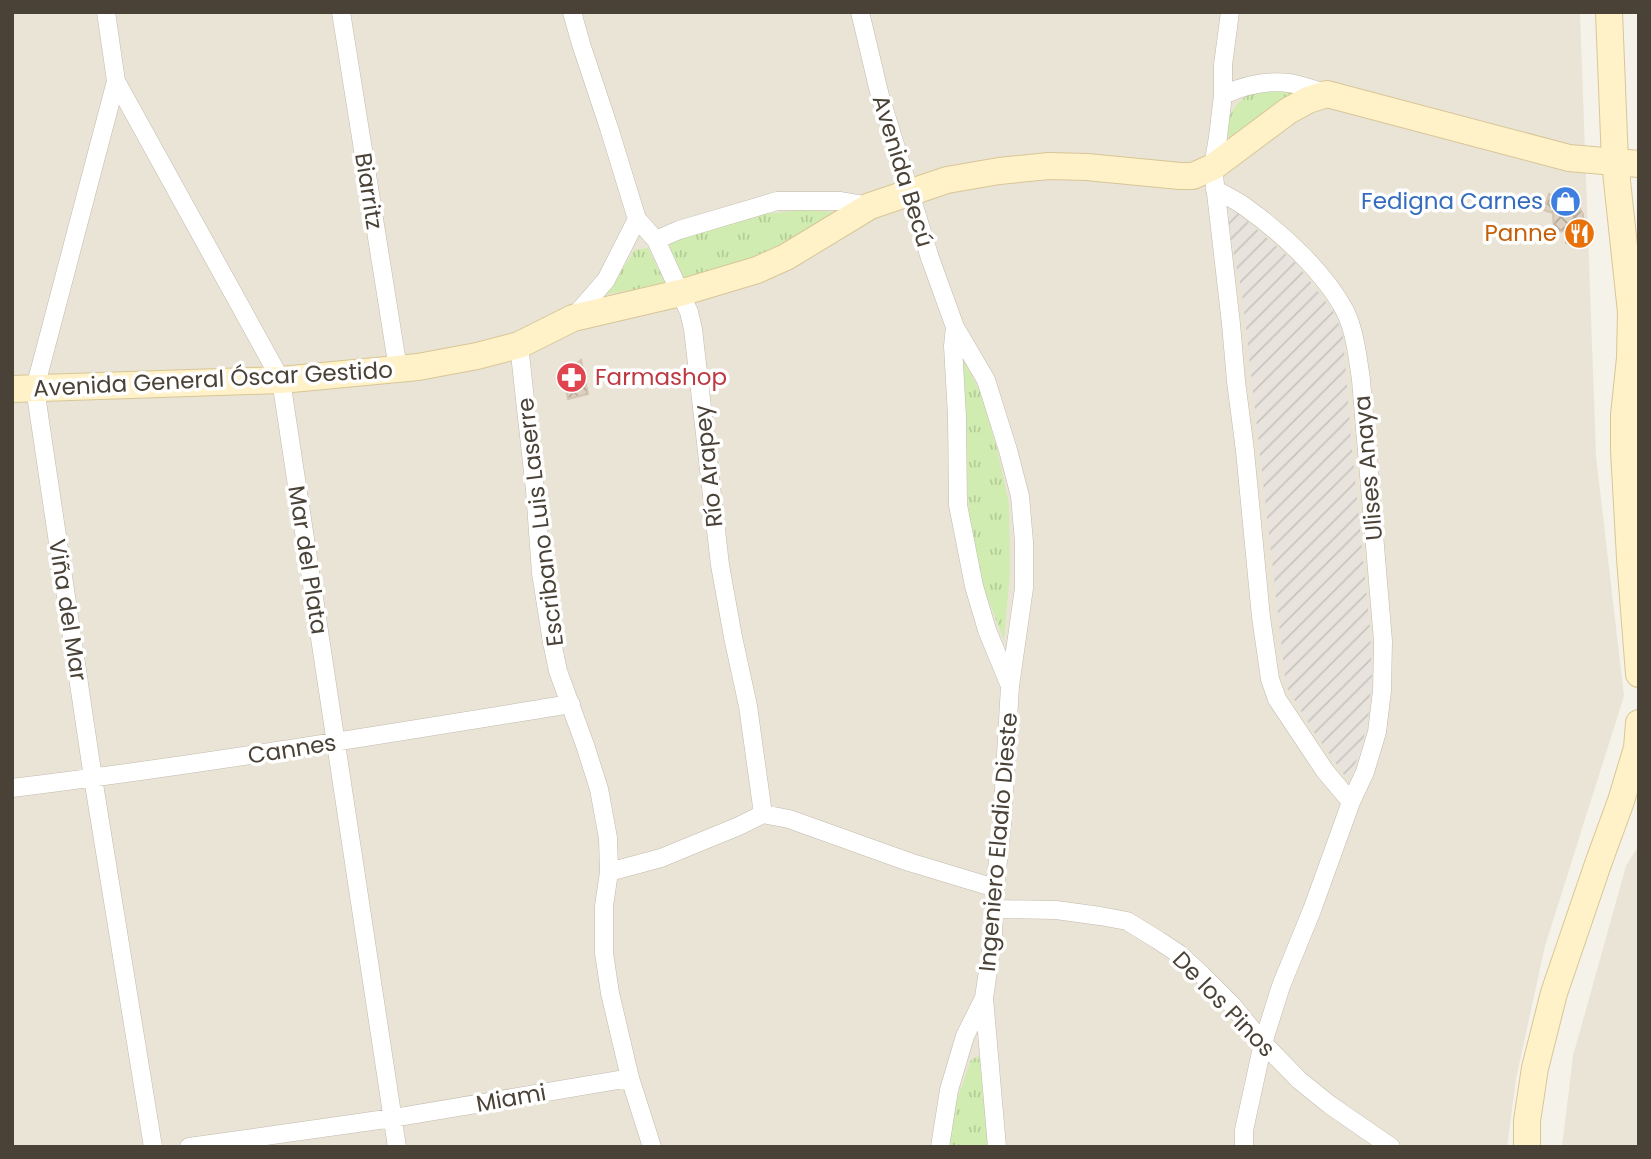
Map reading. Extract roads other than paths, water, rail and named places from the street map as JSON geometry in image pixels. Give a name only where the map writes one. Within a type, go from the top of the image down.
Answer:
[{"type":"street","name":"Mar del Plata","points":[[106,12],[117,81],[281,380],[397,1147]]},
{"type":"street","name":"Biarritz","points":[[341,12],[398,369]]},
{"type":"street","name":"Río Arapey","points":[[572,12],[637,219],[656,240],[689,312],[693,328],[720,565],[748,706],[763,814]]},
{"type":"street","name":"Avenida Becú","points":[[860,12],[877,85],[909,192],[955,327]]},
{"type":"street","points":[[1230,12],[1214,178],[1270,679],[1277,699],[1296,729],[1325,771],[1351,802]]},
{"type":"street","points":[[1609,12],[1627,163],[1635,363],[1625,415],[1624,450],[1639,674]]},
{"type":"street","name":"Viña del Mar","points":[[117,81],[23,389],[93,778],[153,1147]]},
{"type":"street","points":[[1223,94],[1271,82],[1290,83],[1569,158],[1627,163]]},
{"type":"street","name":"Avenida General Óscar Gestido","points":[[23,389],[281,380],[398,369],[477,356],[519,345],[573,318],[680,293],[757,270],[786,257],[870,206],[947,180],[1049,166],[1214,178],[1288,111],[1327,94]]},
{"type":"street","name":"Ulises Anaya","points":[[1214,178],[1307,261],[1346,312],[1361,380],[1383,642],[1382,691],[1377,732],[1365,772],[1281,986],[1264,1043],[1244,1130],[1244,1147]]},
{"type":"street","name":"Avenida General Óscar Gestido","points":[[656,240],[679,230],[777,201],[841,201],[870,206]]},
{"type":"street","name":"Avenida General Óscar Gestido","points":[[573,318],[606,280],[637,219]]},
{"type":"street","name":"Ingeniero Eladio Dieste","points":[[955,327],[953,346],[958,505],[974,586],[987,630],[1010,686]]},
{"type":"street","name":"Ingeniero Eladio Dieste","points":[[955,327],[986,380],[1020,496],[1024,542],[1024,588],[1010,686],[993,936],[984,998],[998,1147]]},
{"type":"street","name":"Escribano Luis Laserre","points":[[519,345],[534,478],[541,573],[558,671],[599,789],[608,838],[609,872],[604,906],[604,953],[610,993],[630,1078],[652,1147]]},
{"type":"street","name":"Cannes","points":[[12,788],[336,742],[570,704]]},
{"type":"street","points":[[1527,1147],[1527,1121],[1535,1068],[1554,993],[1621,802],[1638,740]]},
{"type":"street","points":[[609,872],[661,858],[763,814],[789,820],[897,858],[995,888]]},
{"type":"street","name":"De los Pinos","points":[[995,909],[1056,910],[1127,921],[1179,954],[1231,1005],[1299,1080],[1391,1147]]},
{"type":"street","name":"Ingeniero Eladio Dieste","points":[[940,1147],[950,1090],[965,1036],[984,998]]},
{"type":"street","name":"Miami","points":[[190,1147],[393,1118],[630,1078]]},
{"type":"place","name":"Fedigna Carnes","points":[[1566,201]]},
{"type":"place","name":"Panne","points":[[1580,233]]},
{"type":"place","name":"Farmashop","points":[[572,377]]}]
